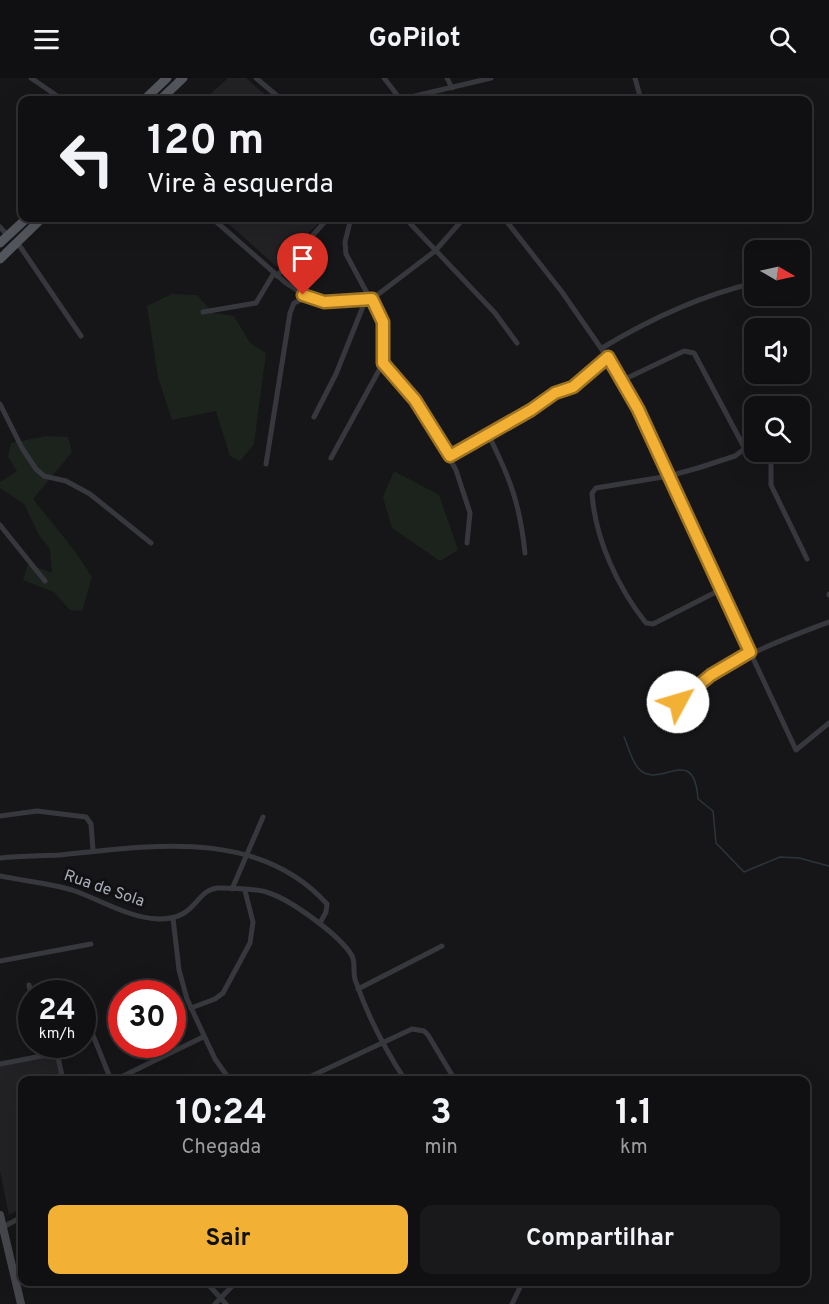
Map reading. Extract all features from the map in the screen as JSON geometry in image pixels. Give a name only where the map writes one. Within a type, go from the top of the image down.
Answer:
[{"type":"main road","points":[[148,96],[167,78]]},
{"type":"main road","points":[[164,96],[183,78]]},
{"type":"main road","points":[[0,243],[23,222]]},
{"type":"main road","points":[[0,259],[38,222]]},
{"type":"main road","points":[[0,1215],[3,1243],[21,1304]]},
{"type":"street","points":[[31,78],[57,96]]},
{"type":"street","points":[[256,78],[277,96]]},
{"type":"street","points":[[384,78],[397,96]]},
{"type":"street","points":[[447,78],[452,88]]},
{"type":"street","points":[[417,96],[490,78]]},
{"type":"street","points":[[635,78],[640,96]]},
{"type":"street","points":[[216,222],[275,274],[307,297],[324,302],[369,299]]},
{"type":"street","points":[[203,312],[256,303],[275,274],[324,222]]},
{"type":"street","points":[[331,458],[383,363],[383,322],[346,254],[345,242],[350,222]]},
{"type":"street","points":[[409,222],[495,313],[517,343]]},
{"type":"street","points":[[314,417],[369,299],[435,251],[460,222]]},
{"type":"street","points":[[507,222],[602,348],[623,380],[796,750],[829,723]]},
{"type":"street","points":[[0,227],[8,236]]},
{"type":"street","points":[[17,242],[81,336]]},
{"type":"street","points":[[602,348],[667,312],[711,294],[744,285]]},
{"type":"street","points":[[266,464],[290,313],[294,303],[307,297]]},
{"type":"street","points":[[623,380],[684,351],[694,353],[744,447],[735,456],[669,476],[596,488],[592,491],[600,532],[613,569],[648,625],[720,590]]},
{"type":"street","points":[[450,456],[559,391],[573,387],[608,357]]},
{"type":"street","points":[[383,363],[419,407],[450,456],[470,513],[467,543]]},
{"type":"street","points":[[0,404],[22,448],[36,469],[44,476],[66,481],[90,494],[151,543]]},
{"type":"street","points":[[488,434],[506,470],[518,503],[525,553]]},
{"type":"street","points":[[771,462],[771,486],[807,559]]},
{"type":"street","points":[[0,525],[45,581]]},
{"type":"street","points":[[678,702],[711,675],[750,652],[829,622]]},
{"type":"street","points":[[0,816],[40,811],[86,817],[91,824],[93,850]]},
{"type":"street","points":[[232,889],[263,817]]},
{"type":"street","points":[[0,858],[93,850],[208,846],[247,856],[285,871],[327,904],[320,923]]},
{"type":"street","name":"Rua de Sola","points":[[0,876],[68,889],[147,918],[173,918]]},
{"type":"street","points":[[227,1076],[203,1037],[182,987],[173,918],[188,912],[208,890],[232,889],[270,893],[320,923],[351,953],[358,989],[382,1042],[403,1076]]},
{"type":"street","points":[[190,1008],[223,993],[250,943],[253,922],[245,891]]},
{"type":"street","points":[[0,961],[91,944]]},
{"type":"street","points":[[358,989],[442,946]]},
{"type":"street","points":[[311,1076],[412,1029],[424,1031],[452,1076]]},
{"type":"street","points":[[121,1076],[203,1037]]},
{"type":"street","points":[[96,1041],[111,1076]]},
{"type":"street","points":[[0,1064],[28,1058]]},
{"type":"street","points":[[58,1058],[62,1076]]},
{"type":"street","points":[[3,1227],[18,1219]]},
{"type":"street","points":[[210,1286],[226,1304]]},
{"type":"street","points":[[215,1304],[232,1286]]},
{"type":"street","points":[[512,1304],[521,1286]]},
{"type":"shaded area","points":[[228,78],[246,78],[266,96],[208,96]]},
{"type":"shaded area","points":[[226,222],[319,222],[277,267]]},
{"type":"shaded area","points":[[172,294],[197,295],[213,313],[234,316],[250,343],[266,353],[254,444],[240,461],[230,456],[216,411],[172,420],[158,377],[147,306]]},
{"type":"shaded area","points":[[47,436],[68,437],[72,452],[33,499],[74,550],[92,577],[82,611],[70,610],[54,592],[23,580],[28,564],[52,573],[50,549],[39,535],[24,504],[0,488],[0,482],[17,471],[8,457],[11,443]]},
{"type":"shaded area","points":[[394,471],[439,495],[458,550],[440,561],[392,528],[383,497]]},
{"type":"shaded area","points":[[56,1058],[60,1076],[18,1076],[18,1210],[9,1215],[0,1171],[0,1065]]},
{"type":"waterway","points":[[624,737],[636,765],[646,774],[656,775],[683,770],[690,773],[695,782],[698,799],[713,811],[716,843],[744,872],[780,857],[799,858],[829,866]]},
{"type":"route","points":[[303,295],[324,302],[372,299],[383,322],[381,350],[383,363],[415,400],[450,456],[531,410],[555,393],[573,387],[608,357],[638,409],[750,652],[711,675],[678,702]]}]
